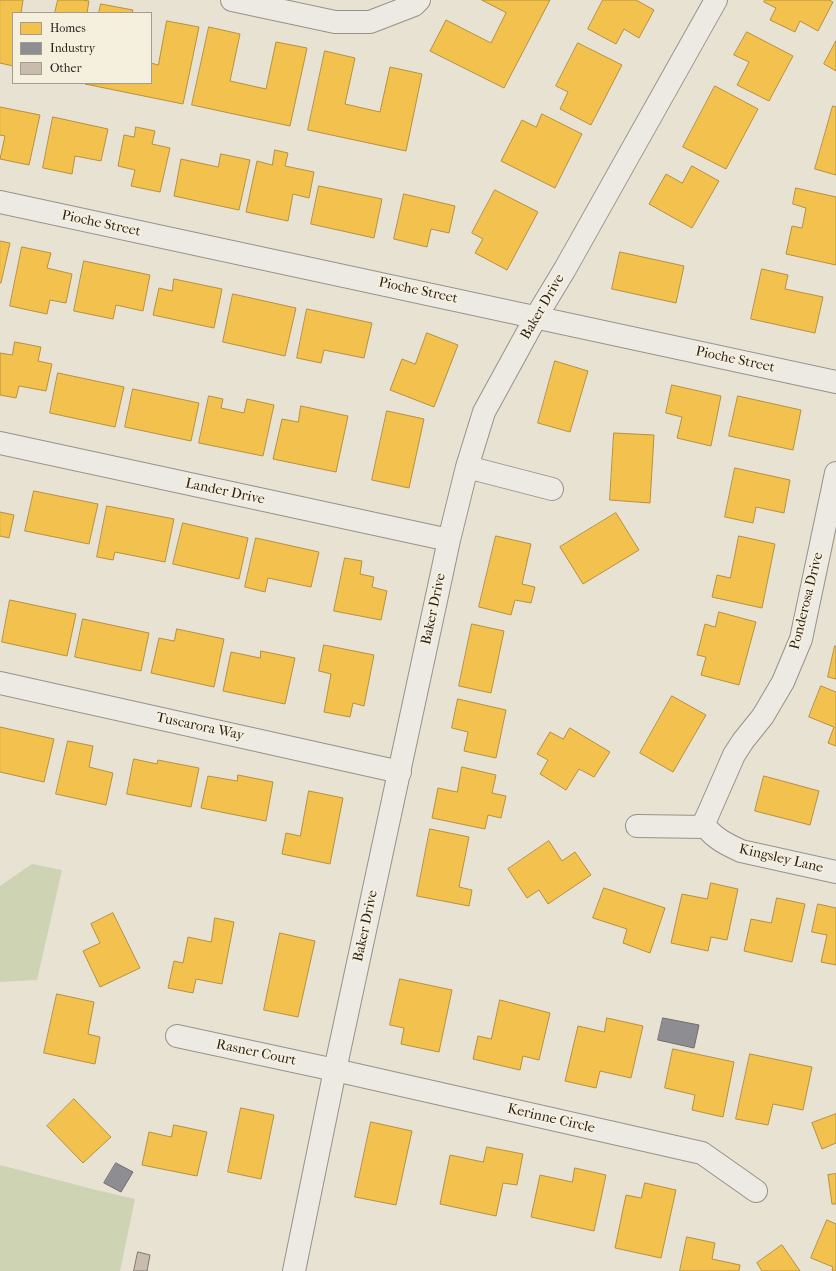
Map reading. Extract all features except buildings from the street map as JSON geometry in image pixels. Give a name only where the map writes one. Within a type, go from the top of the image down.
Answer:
[{"type":"street","points":[[232,0],[335,22],[370,22],[414,5],[419,0]]},
{"type":"street","name":"Baker Drive","points":[[294,1271],[335,1070],[449,540],[467,467],[484,412],[536,317],[565,269],[716,0]]},
{"type":"street","name":"Pioche Street","points":[[0,202],[836,382]]},
{"type":"street","name":"Lander Drive","points":[[0,443],[449,540]]},
{"type":"street","points":[[467,467],[552,489]]},
{"type":"street","name":"Ponderosa Drive","points":[[706,827],[705,821],[734,755],[743,741],[764,716],[783,682],[801,639],[836,473]]},
{"type":"street","name":"Tuscarora Way","points":[[0,683],[400,772]]},
{"type":"street","points":[[637,826],[706,827]]},
{"type":"street","name":"Kingsley Lane","points":[[706,827],[711,834],[727,845],[741,851],[836,872]]},
{"type":"street","name":"Rasner Court","points":[[177,1036],[335,1070]]},
{"type":"street","name":"Kerinne Circle","points":[[335,1070],[702,1153],[756,1191]]},
{"type":"green space","points":[[32,864],[62,870],[37,980],[0,982],[0,886]]},
{"type":"green space","points":[[0,1165],[135,1199],[120,1271],[0,1271]]}]
